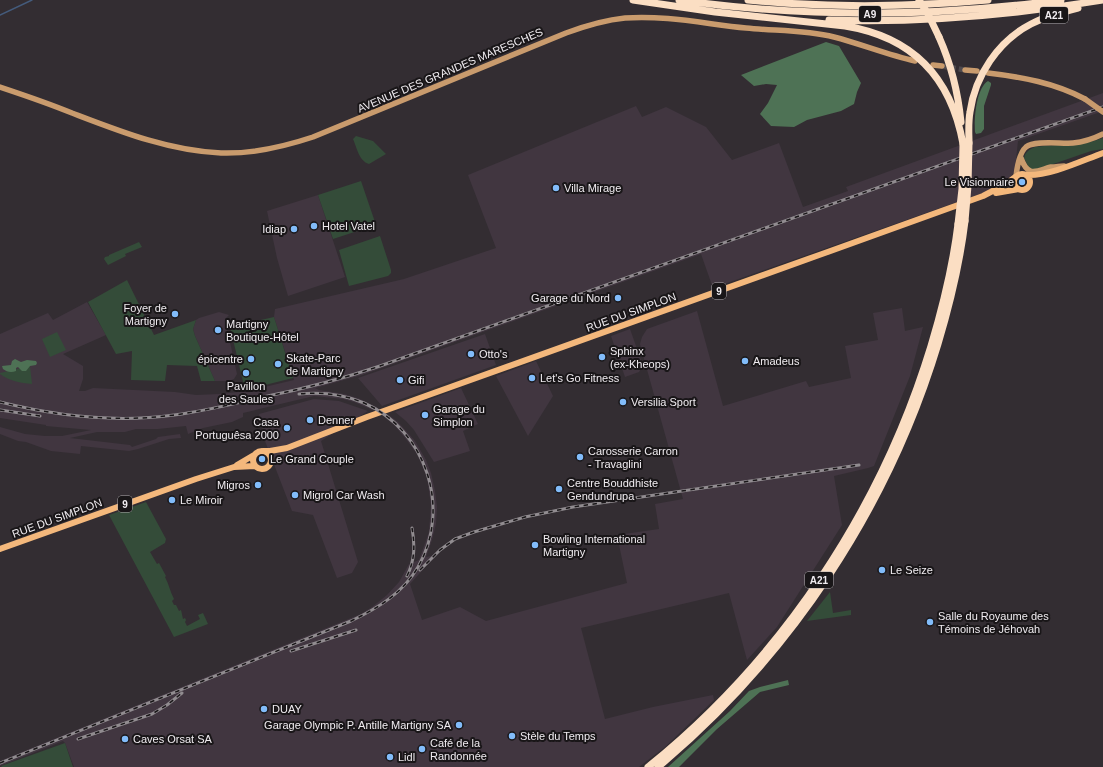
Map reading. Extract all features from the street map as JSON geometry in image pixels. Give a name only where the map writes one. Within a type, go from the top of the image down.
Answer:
[{"type":"highway","name":"A9","points":[[633,0],[709,12],[760,17],[854,20],[923,19],[1017,12],[1103,1]]},
{"type":"highway","name":"A9","points":[[680,0],[724,6],[786,11],[882,14],[963,10],[1061,0]]},
{"type":"highway","points":[[748,0],[838,5],[908,5],[988,0]]},
{"type":"highway","points":[[800,0],[838,5]]},
{"type":"highway","name":"A21","points":[[919,0],[942,37]]},
{"type":"highway","name":"A21","points":[[658,767],[690,739],[734,696],[791,629],[820,590],[871,506],[892,458],[912,401],[932,342],[962,223],[962,189],[966,144],[956,86],[942,37],[934,17],[924,0]]},
{"type":"highway","name":"A21","points":[[965,132],[978,84],[990,61],[1005,43],[1019,31],[1041,20],[1058,13],[1103,1]]},
{"type":"highway","name":"A21","points":[[760,17],[853,27],[877,33],[898,43],[921,60],[940,82],[965,132]]},
{"type":"highway","name":"A21","points":[[648,767],[714,708],[753,666],[782,631],[805,601],[837,554],[886,471]]},
{"type":"main road","name":"AVENUE DES GRANDES MARESCHES","points":[[0,87],[158,143],[187,150],[226,153],[270,149],[313,137],[566,33],[616,19],[654,18],[809,33],[834,37],[915,61]]},
{"type":"main road","points":[[933,65],[942,66]]},
{"type":"main road","points":[[965,70],[977,71]]},
{"type":"main road","points":[[988,73],[1041,82],[1085,99],[1103,112]]},
{"type":"main road","points":[[1019,189],[1014,183],[1020,158],[1022,152],[1032,144],[1079,142],[1095,138],[1103,134]]},
{"type":"main road","name":"9","points":[[1016,177],[1020,174],[1037,175],[1053,171],[1103,154]]},
{"type":"main road","points":[[1020,158],[1026,168],[1033,172],[1069,165]]},
{"type":"main road","points":[[1020,158],[1021,165],[1030,179],[1030,183]]},
{"type":"main road","name":"9","points":[[1019,189],[1027,189],[1030,183],[1053,171]]},
{"type":"main road","name":"RUE DU SIMPLON","points":[[983,196],[1016,177]]},
{"type":"main road","name":"RUE DU SIMPLON","points":[[264,451],[287,448],[367,417],[983,196],[1019,189]]},
{"type":"main road","name":"RUE DU SIMPLON","points":[[271,461],[287,448]]},
{"type":"main road","name":"9","points":[[254,456],[258,451],[264,451]]},
{"type":"main road","points":[[264,451],[270,455],[271,461]]},
{"type":"main road","points":[[254,456],[253,461],[255,466]]},
{"type":"main road","name":"RUE DU SIMPLON","points":[[0,549],[147,496],[234,467],[254,456]]},
{"type":"main road","name":"9","points":[[255,466],[260,469],[266,468],[271,461]]},
{"type":"main road","name":"RUE DU SIMPLON","points":[[234,467],[255,466]]},
{"type":"shaded area","points":[[1103,93],[1103,111],[1018,141],[1015,169],[1012,176],[997,188],[713,288],[701,254],[362,375],[315,388],[360,399],[378,408],[373,410],[343,399],[314,396],[243,413],[243,417],[232,422],[203,428],[188,434],[186,426],[158,429],[136,429],[125,432],[97,432],[70,438],[130,445],[132,447],[158,437],[180,434],[181,438],[169,439],[129,451],[81,446],[80,454],[51,451],[0,434],[0,427],[25,434],[45,436],[62,436],[91,430],[46,426],[0,418],[0,334],[48,313],[53,320],[87,302],[106,335],[63,354],[83,366],[83,379],[79,391],[85,391],[93,388],[175,392],[196,395],[219,394],[248,391],[294,380],[274,317],[275,309],[404,279],[496,248],[468,175],[636,106],[642,117],[666,107],[706,127],[732,160],[779,143],[803,207],[848,191],[846,187]]},
{"type":"shaded area","points":[[318,195],[345,277],[288,296],[277,258],[267,211]]},
{"type":"shaded area","points":[[902,308],[905,331],[923,327],[910,376],[874,466],[834,476],[842,525],[777,627],[747,660],[729,593],[581,628],[605,719],[653,707],[713,695],[714,700],[665,747],[639,767],[74,767],[63,741],[0,766],[0,761],[361,614],[387,595],[399,582],[409,564],[419,560],[429,532],[431,505],[427,477],[417,454],[395,426],[385,417],[390,416],[398,422],[415,441],[426,460],[435,491],[437,507],[436,524],[426,557],[436,555],[410,584],[422,620],[460,607],[486,621],[627,583],[617,535],[659,529],[655,504],[683,499],[640,344],[647,329],[697,311],[723,406],[806,381],[809,387],[851,378],[845,346],[878,340],[873,313]]},
{"type":"shaded area","points":[[219,312],[229,315],[225,319],[237,374],[234,379],[229,381],[215,381],[193,329],[196,320],[199,318]]},
{"type":"shaded area","points":[[630,329],[642,363],[642,367],[639,372],[625,377],[611,336]]},
{"type":"shaded area","points":[[485,334],[496,365],[382,406],[358,378]]},
{"type":"shaded area","points":[[536,361],[553,396],[528,436],[496,376]]},
{"type":"shaded area","points":[[461,388],[478,424],[463,431],[470,451],[434,462],[414,430],[395,412]]},
{"type":"shaded area","points":[[314,399],[339,401],[368,411],[321,441],[358,562],[352,573],[337,578],[313,515],[292,511],[265,441],[259,414]]},
{"type":"green space","points":[[826,42],[839,46],[861,83],[854,104],[841,111],[807,120],[794,127],[771,126],[760,114],[768,103],[777,85],[766,84],[754,86],[741,75]]},
{"type":"green space","points":[[988,81],[991,85],[984,106],[984,129],[981,133],[976,134],[975,127],[978,97],[984,85]]},
{"type":"green space","points":[[356,136],[373,141],[386,154],[369,164],[363,160],[359,154],[353,139]]},
{"type":"green space","points":[[1103,138],[1103,149],[1091,151],[1036,170],[1029,168],[1024,158],[1028,151],[1035,147],[1086,143]]},
{"type":"green space","points":[[361,181],[376,225],[333,239],[318,195]]},
{"type":"green space","points":[[380,236],[391,273],[388,276],[349,286],[339,250]]},
{"type":"green space","points":[[139,242],[142,247],[125,254],[126,256],[108,265],[104,259],[109,255]]},
{"type":"green space","points":[[127,280],[154,335],[196,320],[193,329],[195,336],[215,381],[201,381],[197,366],[167,365],[165,381],[131,380],[132,351],[116,354],[88,302]]},
{"type":"green space","points":[[274,317],[293,378],[245,390],[230,327]]},
{"type":"green space","points":[[57,332],[66,350],[50,357],[42,339]]},
{"type":"green space","points":[[15,359],[21,362],[27,360],[36,361],[37,363],[36,365],[30,366],[26,371],[22,371],[18,367],[16,368],[16,371],[12,372],[3,369],[2,366],[11,365],[12,361]]},
{"type":"green space","points":[[30,366],[32,384],[15,381],[0,374],[0,373]]},
{"type":"green space","points":[[146,502],[166,539],[165,543],[150,552],[157,564],[159,563],[166,576],[165,577],[174,599],[172,601],[174,605],[176,605],[179,611],[181,610],[183,619],[185,618],[187,626],[200,619],[198,615],[203,613],[208,624],[174,637],[109,515]]},
{"type":"green space","points":[[830,592],[833,613],[851,610],[851,615],[807,621]]},
{"type":"green space","points":[[788,680],[789,685],[760,692],[717,729],[679,767],[668,767],[730,711],[749,691]]},
{"type":"green space","points":[[65,743],[73,767],[1,766]]},
{"type":"waterway","points":[[0,15],[32,0]]},
{"type":"tunnel","points":[[942,66],[965,70]]},
{"type":"railway","points":[[0,402],[43,411],[86,417],[130,418],[174,415],[293,391],[380,366],[1103,107]]},
{"type":"railway","points":[[0,763],[351,621],[371,611],[389,599],[405,585],[418,567],[428,544],[433,520],[432,496],[427,473],[417,451],[403,432],[386,415],[364,403],[332,394],[299,394]]},
{"type":"railway","points":[[0,410],[40,416]]},
{"type":"railway","points":[[420,570],[440,550],[455,539],[525,517],[573,507],[859,465]]},
{"type":"railway","points":[[407,576],[412,564],[414,552],[412,528]]},
{"type":"railway","points":[[291,651],[356,630]]},
{"type":"railway","points":[[78,739],[152,714],[167,705],[182,693]]},
{"type":"place","name":"Le Visionnaire","points":[[1022,182]]},
{"type":"place","name":"Villa Mirage","points":[[556,188]]},
{"type":"place","name":"Hotel Vatel","points":[[314,226]]},
{"type":"place","name":"Idiap","points":[[294,229]]},
{"type":"place","name":"Garage du Nord","points":[[618,298]]},
{"type":"place","name":"Foyer de Martigny","points":[[175,314]]},
{"type":"place","name":"Martigny Boutique-Hôtel","points":[[218,330]]},
{"type":"place","name":"Otto's","points":[[471,354]]},
{"type":"place","name":"Sphinx (ex-Kheops)","points":[[602,357]]},
{"type":"place","name":"épicentre","points":[[251,359]]},
{"type":"place","name":"Amadeus","points":[[745,361]]},
{"type":"place","name":"Skate-Parc de Martigny","points":[[278,364]]},
{"type":"place","name":"Pavillon des Saules","points":[[246,373]]},
{"type":"place","name":"Let's Go Fitness","points":[[532,378]]},
{"type":"place","name":"Gifi","points":[[400,380]]},
{"type":"place","name":"Versilia Sport","points":[[623,402]]},
{"type":"place","name":"Garage du Simplon","points":[[425,415]]},
{"type":"place","name":"Denner","points":[[310,420]]},
{"type":"place","name":"Casa Portuguêsa 2000","points":[[287,428]]},
{"type":"place","name":"Carosserie Carron - Travaglini","points":[[580,457]]},
{"type":"place","name":"Le Grand Couple","points":[[262,459]]},
{"type":"place","name":"Migros","points":[[258,485]]},
{"type":"place","name":"Centre Bouddhiste Gendundrupa","points":[[559,489]]},
{"type":"place","name":"Migrol Car Wash","points":[[295,495]]},
{"type":"place","name":"Le Miroir","points":[[172,500]]},
{"type":"place","name":"Bowling International Martigny","points":[[535,545]]},
{"type":"place","name":"Le Seize","points":[[882,570]]},
{"type":"place","name":"Salle du Royaume des Témoins de Jéhovah","points":[[930,622]]},
{"type":"place","name":"DUAY","points":[[264,709]]},
{"type":"place","name":"Garage Olympic P. Antille Martigny SA","points":[[459,725]]},
{"type":"place","name":"Stèle du Temps","points":[[512,736]]},
{"type":"place","name":"Caves Orsat SA","points":[[125,739]]},
{"type":"place","name":"Café de la Randonnée","points":[[422,749]]},
{"type":"place","name":"Lidl","points":[[390,757]]}]
